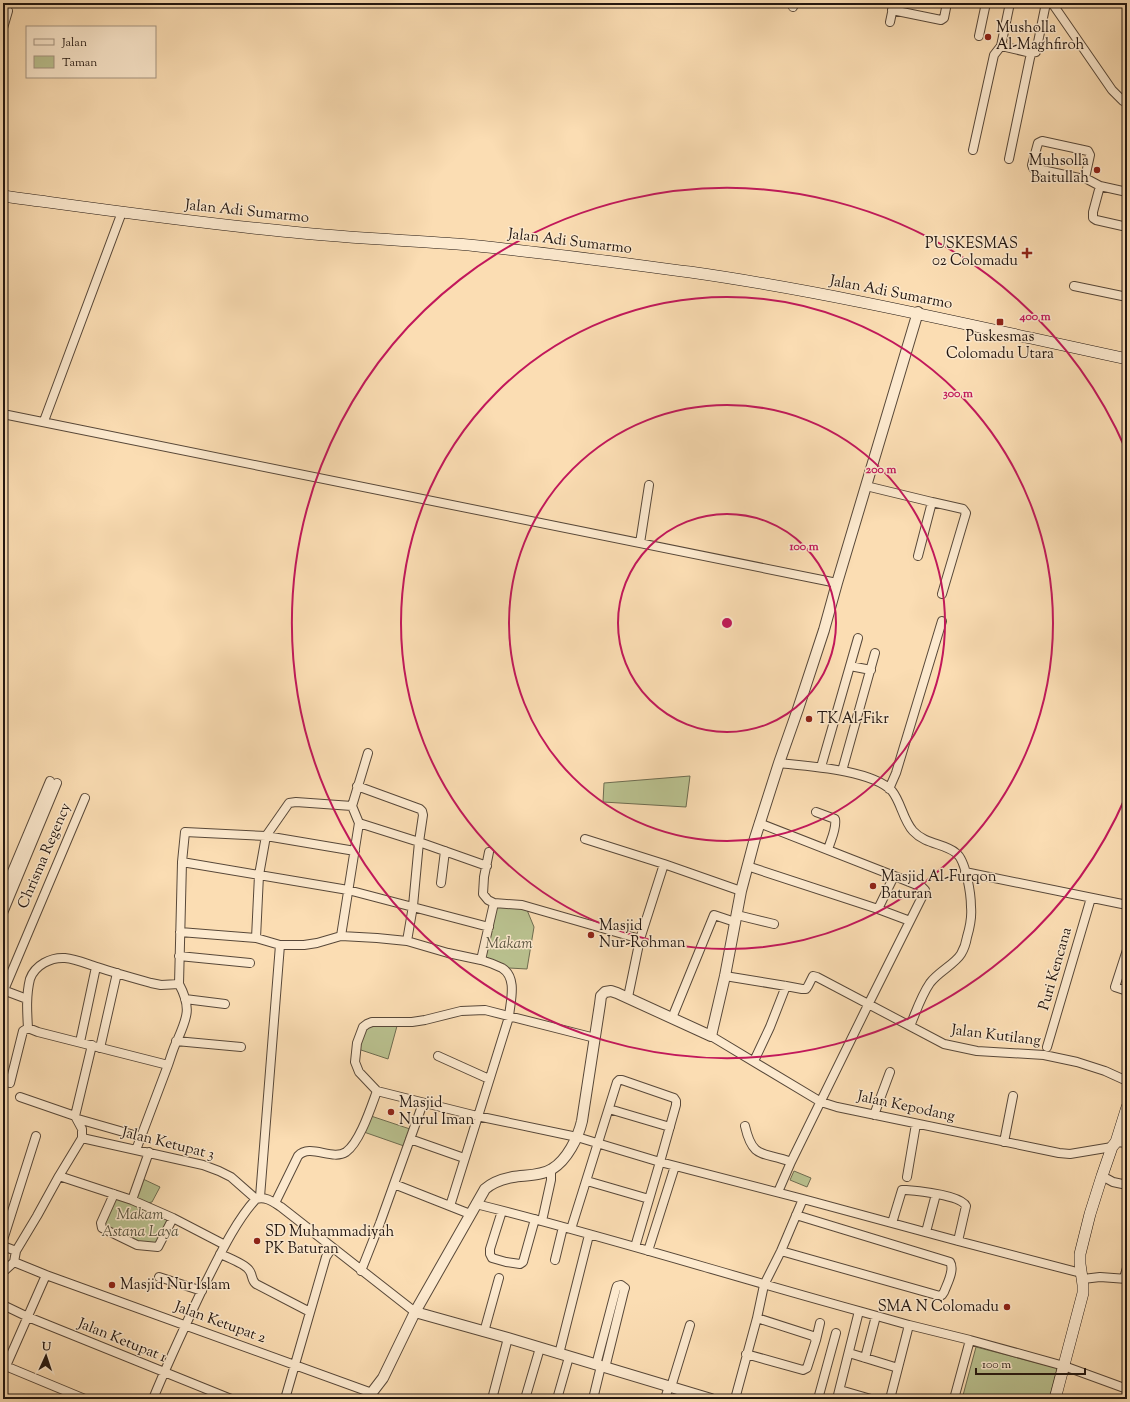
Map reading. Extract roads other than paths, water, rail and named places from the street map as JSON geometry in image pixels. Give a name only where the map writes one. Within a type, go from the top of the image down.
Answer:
[{"type":"main road","name":"Jalan Adi Sumarmo","points":[[3,196],[292,232],[458,244],[602,260],[757,283],[918,312],[1127,359]]},
{"type":"main road","points":[[1055,1399],[1083,1293],[1080,1254],[1090,1214],[1102,1176],[1114,1150],[1127,1107]]},
{"type":"street","points":[[890,22],[893,6],[942,20],[947,3]]},
{"type":"street","points":[[979,36],[986,3]]},
{"type":"street","points":[[973,150],[1010,3]]},
{"type":"street","points":[[1009,159],[1030,57],[1037,51],[1046,3]]},
{"type":"street","points":[[1052,3],[1112,90],[1125,101],[1127,92]]},
{"type":"street","points":[[3,10],[8,11],[3,28]]},
{"type":"street","points":[[998,49],[1030,57]]},
{"type":"street","points":[[1085,178],[1090,155],[1088,151],[1042,141],[1038,143],[1032,165],[1033,168],[1085,178],[1100,186],[1127,192]]},
{"type":"street","points":[[1100,186],[1093,212],[1093,218],[1127,227]]},
{"type":"street","points":[[44,422],[122,212]]},
{"type":"street","points":[[1074,286],[1127,297]]},
{"type":"street","points":[[370,1396],[383,1378],[415,1312],[485,1189],[494,1183],[505,1179],[542,1173],[551,1170],[565,1157],[577,1137],[582,1121],[601,996],[605,992],[611,991],[628,997],[711,1036],[725,976],[741,891],[759,823],[824,630],[836,583],[918,312]]},
{"type":"street","points":[[3,414],[836,583]]},
{"type":"street","points":[[640,543],[649,485]]},
{"type":"street","points":[[866,486],[963,509],[966,513],[942,594]]},
{"type":"street","points":[[918,556],[932,502]]},
{"type":"street","points":[[889,789],[894,781],[942,621]]},
{"type":"street","points":[[821,767],[858,638]]},
{"type":"street","points":[[842,771],[875,653]]},
{"type":"street","points":[[850,666],[871,670]]},
{"type":"street","points":[[341,936],[359,823],[352,806],[368,753]]},
{"type":"street","points":[[779,763],[821,767],[867,777],[892,792],[913,831],[933,844],[958,854],[963,863],[972,906],[965,946],[960,955],[940,972],[926,989],[910,1026]]},
{"type":"street","points":[[3,893],[53,782],[3,913]]},
{"type":"street","points":[[357,786],[422,811],[423,815],[413,906],[407,941]]},
{"type":"street","name":"Chrisma Regency","points":[[4,990],[85,798]]},
{"type":"street","points":[[256,938],[259,875],[266,836],[289,803],[296,802],[352,806]]},
{"type":"street","points":[[816,812],[835,819],[835,826],[828,850]]},
{"type":"street","points":[[359,823],[487,866]]},
{"type":"street","points":[[759,823],[922,887],[925,890],[789,1165],[778,1192]]},
{"type":"street","points":[[136,1150],[176,1041],[183,1029],[187,1017],[185,999],[179,984],[182,862],[185,832],[266,836],[355,851]]},
{"type":"street","points":[[585,839],[664,864],[741,891]]},
{"type":"street","points":[[441,883],[445,851]]},
{"type":"street","points":[[489,852],[483,894],[488,900],[494,903],[522,905],[640,939]]},
{"type":"street","points":[[182,862],[348,890],[489,927]]},
{"type":"street","points":[[628,997],[640,939],[664,864]]},
{"type":"street","points":[[747,866],[910,921]]},
{"type":"street","points":[[965,872],[1127,905]]},
{"type":"street","points":[[878,909],[894,876]]},
{"type":"street","name":"Puri Kencana","points":[[1047,1047],[1092,898]]},
{"type":"street","points":[[481,960],[494,903]]},
{"type":"street","points":[[672,1018],[714,915],[774,924]]},
{"type":"street","points":[[180,932],[256,938],[280,945],[304,945],[341,936],[407,941],[448,953],[481,960],[502,968],[508,973],[511,980],[512,989],[508,1017],[450,1206]]},
{"type":"street","points":[[153,1399],[220,1254],[249,1207],[258,1198],[280,945]]},
{"type":"street","points":[[1127,950],[1114,988],[1127,991]]},
{"type":"street","points":[[179,956],[250,963]]},
{"type":"street","points":[[28,1028],[27,999],[30,979],[37,967],[58,958],[65,958],[155,984],[179,984]]},
{"type":"street","points":[[80,1042],[96,967]]},
{"type":"street","points":[[3,1272],[14,1262],[16,1251],[82,1138],[82,1129],[76,1117],[117,973]]},
{"type":"street","points":[[725,976],[786,986],[770,1027],[754,1061]]},
{"type":"street","name":"Jalan Kutilang","points":[[786,986],[802,990],[806,989],[812,977],[817,977],[944,1044],[977,1051],[1044,1055],[1077,1062],[1105,1071],[1127,1081]]},
{"type":"street","points":[[4,990],[27,999]]},
{"type":"street","points":[[185,999],[225,1004]]},
{"type":"street","points":[[595,1038],[485,1010],[469,1010],[412,1022],[372,1022],[367,1024],[363,1028],[357,1043],[355,1062],[359,1072],[377,1091],[478,1116],[577,1137],[660,1162],[778,1192],[1082,1276],[1126,1279],[1127,1268]]},
{"type":"street","points":[[28,1028],[36,1032],[168,1065]]},
{"type":"street","points":[[10,1083],[23,1031],[28,1028]]},
{"type":"street","name":"Jalan Kepodang","points":[[711,1036],[821,1102],[837,1107],[1048,1152],[1064,1154],[1114,1150]]},
{"type":"street","points":[[176,1041],[241,1047]]},
{"type":"street","points":[[438,1056],[489,1079]]},
{"type":"street","points":[[874,1115],[890,1072]]},
{"type":"street","points":[[571,1229],[617,1082],[622,1080],[674,1098],[676,1101],[650,1199],[635,1247]]},
{"type":"street","points":[[275,1203],[298,1156],[301,1153],[307,1151],[338,1154],[348,1150],[356,1140],[367,1119],[377,1091]]},
{"type":"street","points":[[1004,1142],[1013,1096]]},
{"type":"street","points":[[20,1097],[76,1117],[141,1137]]},
{"type":"street","points":[[361,1271],[423,1103]]},
{"type":"street","points":[[609,1109],[670,1127]]},
{"type":"street","points":[[908,1177],[916,1124]]},
{"type":"street","points":[[745,1126],[749,1141],[757,1151],[789,1165]]},
{"type":"street","points":[[3,1240],[36,1136]]},
{"type":"street","name":"Jalan Ketupat 3","points":[[82,1138],[203,1165],[231,1177],[258,1198],[265,1198],[275,1203],[415,1312]]},
{"type":"street","points":[[410,1139],[464,1158]]},
{"type":"street","points":[[132,1200],[149,1152]]},
{"type":"street","points":[[648,1251],[675,1166]]},
{"type":"street","points":[[502,1210],[490,1249],[490,1254],[492,1258],[520,1264],[523,1262],[539,1220],[551,1180],[551,1170]]},
{"type":"street","points":[[59,1176],[132,1200],[173,1218],[225,1245]]},
{"type":"street","points":[[1102,1176],[1113,1182],[1127,1185]]},
{"type":"street","points":[[587,1180],[650,1199]]},
{"type":"street","points":[[394,1184],[470,1214]]},
{"type":"street","points":[[892,1223],[902,1190],[936,1194],[962,1201],[966,1204],[966,1209],[958,1241]]},
{"type":"street","points":[[114,1194],[101,1226],[104,1230],[137,1245],[158,1247],[173,1218]]},
{"type":"street","points":[[926,1232],[936,1194]]},
{"type":"street","points":[[734,1399],[757,1318],[764,1285],[781,1251],[803,1199]]},
{"type":"street","points":[[476,1204],[539,1220],[876,1316],[1064,1366],[1127,1389]]},
{"type":"street","points":[[781,1251],[940,1296],[944,1292],[951,1270],[952,1264],[950,1262],[796,1216]]},
{"type":"street","points":[[555,1260],[563,1227]]},
{"type":"street","points":[[556,1399],[589,1234]]},
{"type":"street","points":[[3,1246],[16,1251]]},
{"type":"street","points":[[285,1399],[326,1257],[332,1248]]},
{"type":"street","points":[[220,1254],[248,1268],[251,1272],[252,1281],[256,1284],[310,1312]]},
{"type":"street","name":"Jalan Ketupat 2","points":[[14,1262],[295,1365],[370,1396]]},
{"type":"street","points":[[46,1275],[28,1318],[4,1366],[74,1397],[84,1399]]},
{"type":"street","points":[[159,1277],[202,1291]]},
{"type":"street","points":[[484,1332],[499,1278]]},
{"type":"street","points":[[593,1399],[609,1314],[617,1286],[621,1285],[624,1288],[624,1291],[619,1317],[600,1366]]},
{"type":"street","name":"Jalan Ketupat 1","points":[[3,1305],[28,1318],[231,1399]]},
{"type":"street","points":[[837,1399],[859,1311]]},
{"type":"street","points":[[415,1312],[508,1338],[705,1398]]},
{"type":"street","points":[[609,1314],[619,1317]]},
{"type":"street","points":[[865,1358],[876,1316]]},
{"type":"street","points":[[757,1318],[813,1336],[816,1340]]},
{"type":"street","points":[[746,1354],[803,1370],[807,1368],[820,1323]]},
{"type":"street","points":[[665,1399],[690,1325]]},
{"type":"street","points":[[890,1399],[909,1325]]},
{"type":"street","points":[[818,1399],[836,1333]]},
{"type":"street","points":[[492,1399],[508,1338]]},
{"type":"street","points":[[954,1399],[970,1340]]},
{"type":"street","points":[[525,1399],[540,1348]]},
{"type":"street","points":[[849,1353],[898,1368]]},
{"type":"street","points":[[840,1390],[871,1399]]},
{"type":"place","name":"Musholla Al-Maghfiroh","points":[[988,37]]},
{"type":"place","name":"Muhsolla Baitullah","points":[[1097,170]]},
{"type":"place","name":"PUSKESMAS 02 Colomadu","points":[[1027,253]]},
{"type":"place","name":"Puskesmas Colomadu Utara","points":[[1000,322]]},
{"type":"place","name":"TK Al-Fikr","points":[[809,719]]},
{"type":"place","name":"Masjid Al-Furqon Baturan","points":[[873,886]]},
{"type":"place","name":"Masjid Nur-Rohman","points":[[591,935]]},
{"type":"place","name":"Masjid Nurul Iman","points":[[391,1112]]},
{"type":"place","name":"SD Muhammadiyah PK Baturan","points":[[257,1241]]},
{"type":"place","name":"Masjid Nur Islam","points":[[112,1285]]},
{"type":"place","name":"SMA N Colomadu","points":[[1007,1307]]},
{"type":"park label","name":"Makam","points":[[509,944]]},
{"type":"park label","name":"Makam Astana Laya","points":[[140,1224]]}]
